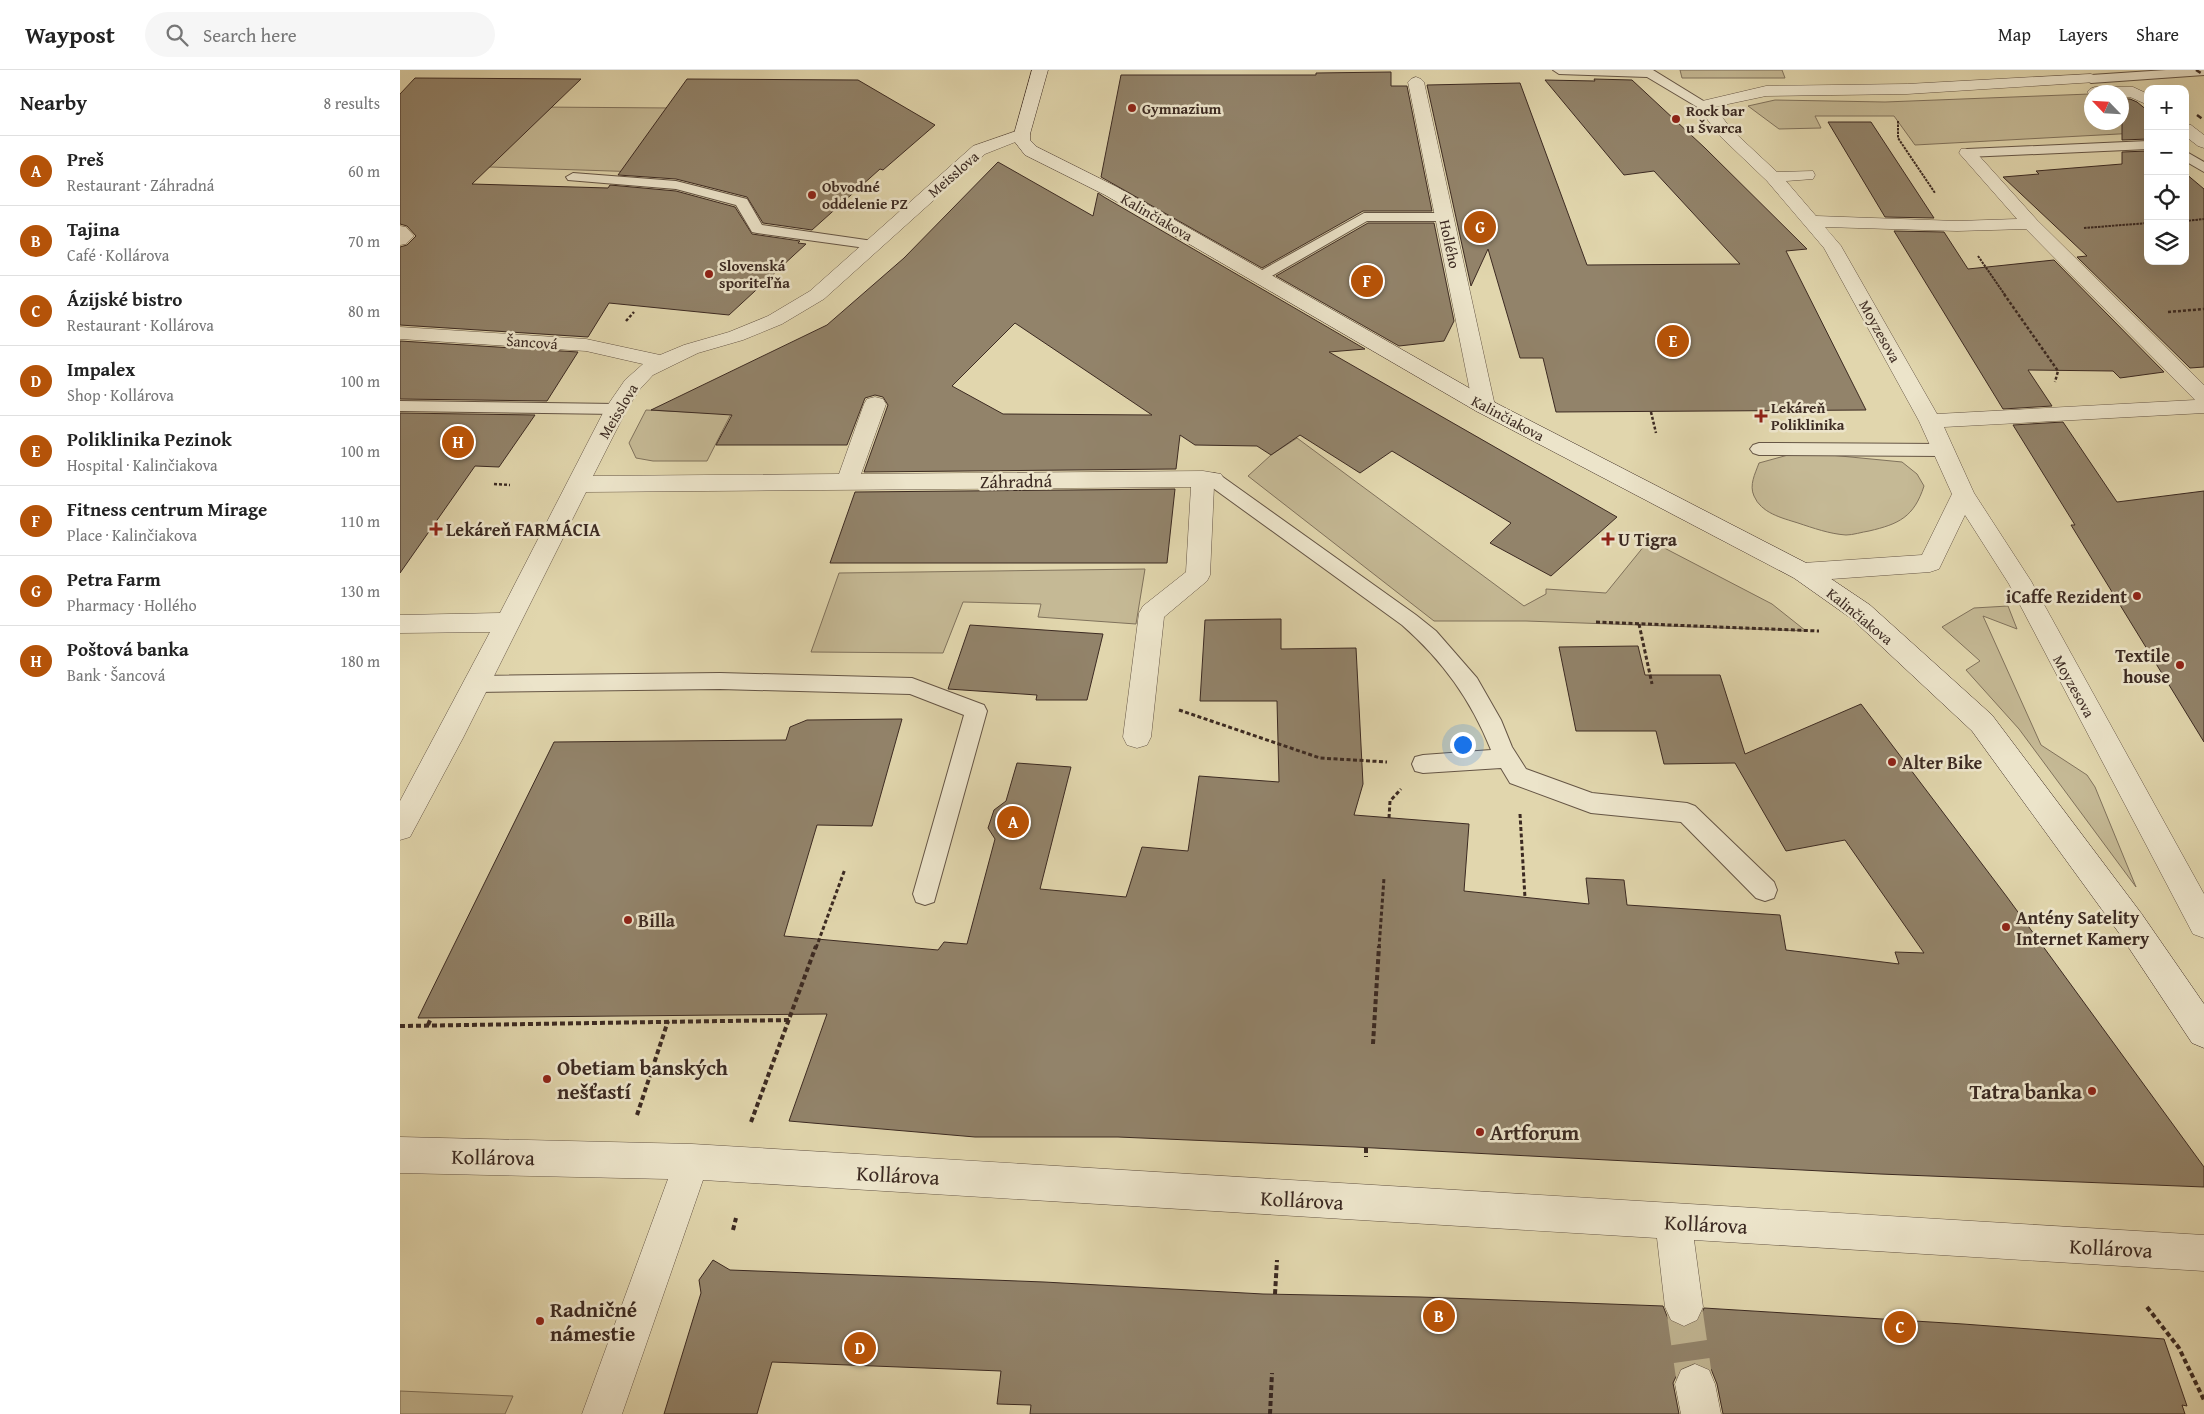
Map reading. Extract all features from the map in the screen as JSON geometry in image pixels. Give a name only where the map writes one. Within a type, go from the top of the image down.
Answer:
[{"type":"street","points":[[1022,134],[1040,70]]},
{"type":"street","points":[[1837,90],[1874,80],[1957,72],[2040,70]]},
{"type":"street","name":"Hollého","points":[[1416,82],[1484,406]]},
{"type":"street","points":[[1704,105],[1766,92],[2084,88]]},
{"type":"street","points":[[2033,98],[2084,89]]},
{"type":"street","points":[[1837,90],[1879,103]]},
{"type":"street","points":[[2129,92],[2144,98]]},
{"type":"street","name":"Moyzesova","points":[[1704,105],[1727,134],[1772,177],[1832,246],[1930,420],[1963,494],[2019,582],[2204,924]]},
{"type":"street","points":[[2188,130],[2204,143]]},
{"type":"street","name":"Meisslova","points":[[400,828],[508,622],[616,409],[632,385],[646,371],[662,362],[691,349],[736,336],[774,320],[817,295],[979,150],[1022,134]]},
{"type":"street","name":"Kalinčiakova","points":[[1022,134],[1022,141],[1031,150],[1111,190],[1484,406],[1803,572],[1861,612],[1982,723],[2130,923],[2204,1032]]},
{"type":"street","points":[[1968,153],[2035,228],[2204,397]]},
{"type":"street","points":[[1772,177],[1807,175]]},
{"type":"street","points":[[1811,221],[2035,228]]},
{"type":"street","points":[[400,231],[405,236],[400,240]]},
{"type":"street","name":"Šancová","points":[[400,333],[586,345],[662,362]]},
{"type":"street","points":[[847,483],[875,404]]},
{"type":"street","points":[[1930,420],[2204,406]]},
{"type":"street","points":[[1137,737],[1152,613],[1198,576],[1208,479]]},
{"type":"street","name":"Záhradná","points":[[577,484],[1208,479]]},
{"type":"street","points":[[1803,572],[1930,563],[1963,494]]},
{"type":"street","points":[[400,624],[508,622]]},
{"type":"street","name":"Kollárova","points":[[400,1155],[692,1162],[2204,1253]]},
{"type":"street","points":[[602,1414],[692,1162]]},
{"type":"street","points":[[1673,1222],[1684,1307]]},
{"type":"lane","points":[[1558,70],[1650,73],[1704,105]]},
{"type":"lane","points":[[2112,85],[2204,71]]},
{"type":"lane","points":[[1968,153],[2144,145]]},
{"type":"lane","points":[[574,177],[676,185],[742,202],[757,229],[873,245]]},
{"type":"lane","points":[[1260,277],[1364,217],[1444,217]]},
{"type":"lane","points":[[400,406],[616,409]]},
{"type":"lane","points":[[1759,449],[1943,450]]},
{"type":"lane","points":[[1208,479],[1409,620],[1429,637],[1469,684],[1490,720],[1513,767]]},
{"type":"lane","points":[[476,684],[720,681],[912,686],[976,711],[925,894]]},
{"type":"lane","points":[[1423,764],[1513,767],[1591,803],[1687,813],[1765,890]]},
{"type":"path","points":[[1898,116],[1898,138],[2058,371]]},
{"type":"path","points":[[2189,221],[2204,219]]},
{"type":"path","points":[[2035,228],[2144,223]]},
{"type":"path","points":[[1651,412],[1656,433]]},
{"type":"path","points":[[494,484],[510,486]]},
{"type":"path","points":[[1596,622],[1819,631]]},
{"type":"path","points":[[1639,624],[1652,684]]},
{"type":"path","points":[[1142,696],[1320,758],[1423,764]]},
{"type":"path","points":[[1513,767],[1525,898]]},
{"type":"path","points":[[748,1130],[845,868]]},
{"type":"path","points":[[1373,1044],[1384,878]]},
{"type":"path","points":[[427,1026],[431,1018]]},
{"type":"path","points":[[400,1026],[790,1020]]},
{"type":"path","points":[[637,1115],[668,1021]]},
{"type":"path","points":[[1366,1148],[1366,1160]]},
{"type":"path","points":[[733,1230],[736,1218]]},
{"type":"path","points":[[1276,1294],[1277,1260]]},
{"type":"path","points":[[2147,1307],[2179,1348],[2204,1400]]},
{"type":"path","points":[[1270,1414],[1272,1373]]},
{"type":"shaded area","points":[[1680,70],[1782,70],[1785,78],[1682,78]]},
{"type":"shaded area","points":[[2084,94],[2084,130],[2129,130],[2129,126],[2137,133],[1915,145],[1894,116],[1815,116],[1821,128],[1779,129],[1748,106],[1775,100],[1885,102]]},
{"type":"shaded area","points":[[400,106],[808,109],[731,175],[400,164]]},
{"type":"shaded area","points":[[646,410],[731,414],[707,461],[653,461],[636,458],[629,443]]},
{"type":"shaded area","points":[[1297,438],[1524,606],[1546,594],[1546,589],[1606,593],[1649,540],[1772,604],[1806,631],[1526,621],[1434,621],[1248,476],[1271,455]]},
{"type":"shaded area","points":[[1799,452],[1902,462],[1917,474],[1924,486],[1920,497],[1910,512],[1897,522],[1849,535],[1822,530],[1785,519],[1767,511],[1757,502],[1754,496],[1752,488],[1753,479],[1759,463]]},
{"type":"shaded area","points":[[1145,569],[1136,624],[1038,617],[1041,604],[963,602],[943,653],[811,652],[839,573]]},
{"type":"shaded area","points":[[2008,606],[2017,629],[1983,616],[2041,745],[2087,775],[2095,787],[2136,887],[2019,729],[1966,670],[1980,661],[1942,627],[1974,608]]},
{"type":"shaded area","points":[[400,1391],[513,1396],[505,1414],[400,1414]]},
{"type":"building","points":[[1391,72],[1391,86],[1407,86],[1432,211],[1363,211],[1262,268],[1101,177],[1121,75],[1316,75],[1316,73]]},
{"type":"building","points":[[415,78],[581,79],[472,184],[608,188],[610,185],[676,191],[735,207],[752,234],[800,241],[798,243],[806,244],[729,315],[609,303],[588,337],[400,325],[400,247],[407,245],[416,236],[407,226],[400,224],[400,94]]},
{"type":"building","points":[[687,79],[858,80],[935,125],[883,170],[880,169],[812,230],[763,223],[747,197],[676,179],[618,175]]},
{"type":"building","points":[[1594,79],[1632,80],[1705,148],[1807,249],[1786,251],[1866,410],[1556,412],[1543,358],[1520,358],[1488,249],[1471,286],[1427,85],[1520,83],[1587,265],[1740,264],[1654,171],[1624,175],[1545,80],[1595,81]]},
{"type":"building","points":[[2130,99],[2144,108],[2144,139],[2122,140],[2122,130],[2129,130]]},
{"type":"building","points":[[1828,122],[1871,122],[1934,218],[1885,217]]},
{"type":"building","points":[[2144,151],[2144,265],[2189,265],[2189,176],[2204,189],[2204,367],[2190,368],[2077,257],[2087,256],[2003,177],[2039,174],[2036,171],[2122,164],[2122,152]]},
{"type":"building","points":[[998,162],[1093,216],[1098,193],[1365,349],[1329,352],[1617,517],[1551,576],[1490,543],[1511,523],[1392,451],[1360,473],[1300,435],[1271,455],[1257,446],[1195,445],[1180,435],[1176,469],[864,472],[888,405],[883,397],[875,395],[865,398],[847,445],[716,445],[732,415],[651,410],[827,325],[904,258]],"holes":[[[1015,323],[1152,415],[1003,414],[952,386]]]},
{"type":"building","points":[[1368,223],[1434,223],[1454,321],[1444,341],[1399,346],[1276,276]]},
{"type":"building","points":[[1894,231],[1944,232],[1968,269],[2054,260],[2164,372],[2120,378],[2113,371],[2028,370],[2052,406],[2003,409]]},
{"type":"building","points":[[400,341],[578,352],[547,401],[400,399]]},
{"type":"building","points":[[400,413],[535,415],[499,467],[475,466],[400,573]]},
{"type":"building","points":[[2063,422],[2117,502],[2204,491],[2204,742],[2071,525],[2075,525],[2013,425]]},
{"type":"building","points":[[1175,489],[1167,563],[830,563],[855,492]]},
{"type":"building","points":[[1281,619],[1281,649],[1356,648],[1363,784],[1354,815],[1469,824],[1464,891],[1589,904],[1586,878],[1624,880],[1627,905],[1780,915],[1786,950],[1899,964],[1895,952],[1924,953],[1845,840],[1786,851],[1735,763],[1664,764],[1656,731],[1576,731],[1559,647],[1638,646],[1645,675],[1720,675],[1745,754],[1861,704],[2007,897],[2204,1167],[2204,1187],[1880,1174],[1355,1147],[1118,1137],[975,1137],[789,1121],[827,1014],[418,1018],[554,742],[786,740],[790,727],[807,720],[902,719],[872,826],[817,825],[784,936],[938,950],[944,942],[967,944],[995,839],[988,828],[994,810],[1006,801],[1017,763],[1071,767],[1040,889],[1126,897],[1142,847],[1188,851],[1199,776],[1279,782],[1277,701],[1200,701],[1205,620]]},
{"type":"building","points":[[970,625],[1103,634],[1087,700],[1036,700],[1037,695],[948,689]]},
{"type":"building","points":[[713,1260],[730,1270],[1044,1282],[1263,1294],[1420,1297],[1663,1306],[1669,1321],[1683,1328],[1698,1322],[1704,1308],[2164,1339],[2187,1406],[2182,1405],[2185,1414],[1723,1414],[1717,1384],[1711,1369],[1694,1362],[1680,1368],[1673,1383],[1679,1414],[1030,1414],[1031,1405],[997,1404],[1001,1371],[772,1362],[757,1414],[664,1414],[701,1293],[699,1280]]},
{"type":"tunnel","points":[[1684,1307],[1695,1384]]},
{"type":"railway","points":[[2196,70],[2204,75]]},
{"type":"railway","points":[[2197,115],[2204,120]]},
{"type":"place","name":"Gymnazium","points":[[1132,108]]},
{"type":"place","name":"Rock bar u Švarca","points":[[1676,119]]},
{"type":"place","name":"Obvodné oddelenie PZ","points":[[812,195]]},
{"type":"place","name":"Petra Farm","points":[[1480,227]]},
{"type":"place","name":"Slovenská sporiteľňa","points":[[709,274]]},
{"type":"place","name":"Fitness centrum Mirage","points":[[1367,281]]},
{"type":"place","name":"Poliklinika Pezinok","points":[[1673,341]]},
{"type":"place","name":"Lekáreň Poliklinika","points":[[1761,416]]},
{"type":"place","name":"Poštová banka","points":[[458,442]]},
{"type":"place","name":"Lekáreň FARMÁCIA","points":[[436,529]]},
{"type":"place","name":"U Tigra","points":[[1608,539]]},
{"type":"place","name":"iCaffe Rezident","points":[[2137,596]]},
{"type":"place","name":"Textile house","points":[[2180,665]]},
{"type":"place","name":"Alter Bike","points":[[1892,762]]},
{"type":"place","name":"Preš","points":[[1013,822]]},
{"type":"place","name":"Billa","points":[[628,920]]},
{"type":"place","name":"Antény Satelity Internet Kamery","points":[[2006,927]]},
{"type":"place","name":"Obetiam banských nešťastí","points":[[547,1079]]},
{"type":"place","name":"Tatra banka","points":[[2092,1091]]},
{"type":"place","name":"Artforum","points":[[1480,1132]]},
{"type":"place","name":"Tajina","points":[[1439,1316]]},
{"type":"place","name":"Radničné námestie","points":[[540,1321]]},
{"type":"place","name":"Ázijské bistro","points":[[1900,1327]]},
{"type":"place","name":"Impalex","points":[[860,1348]]}]
